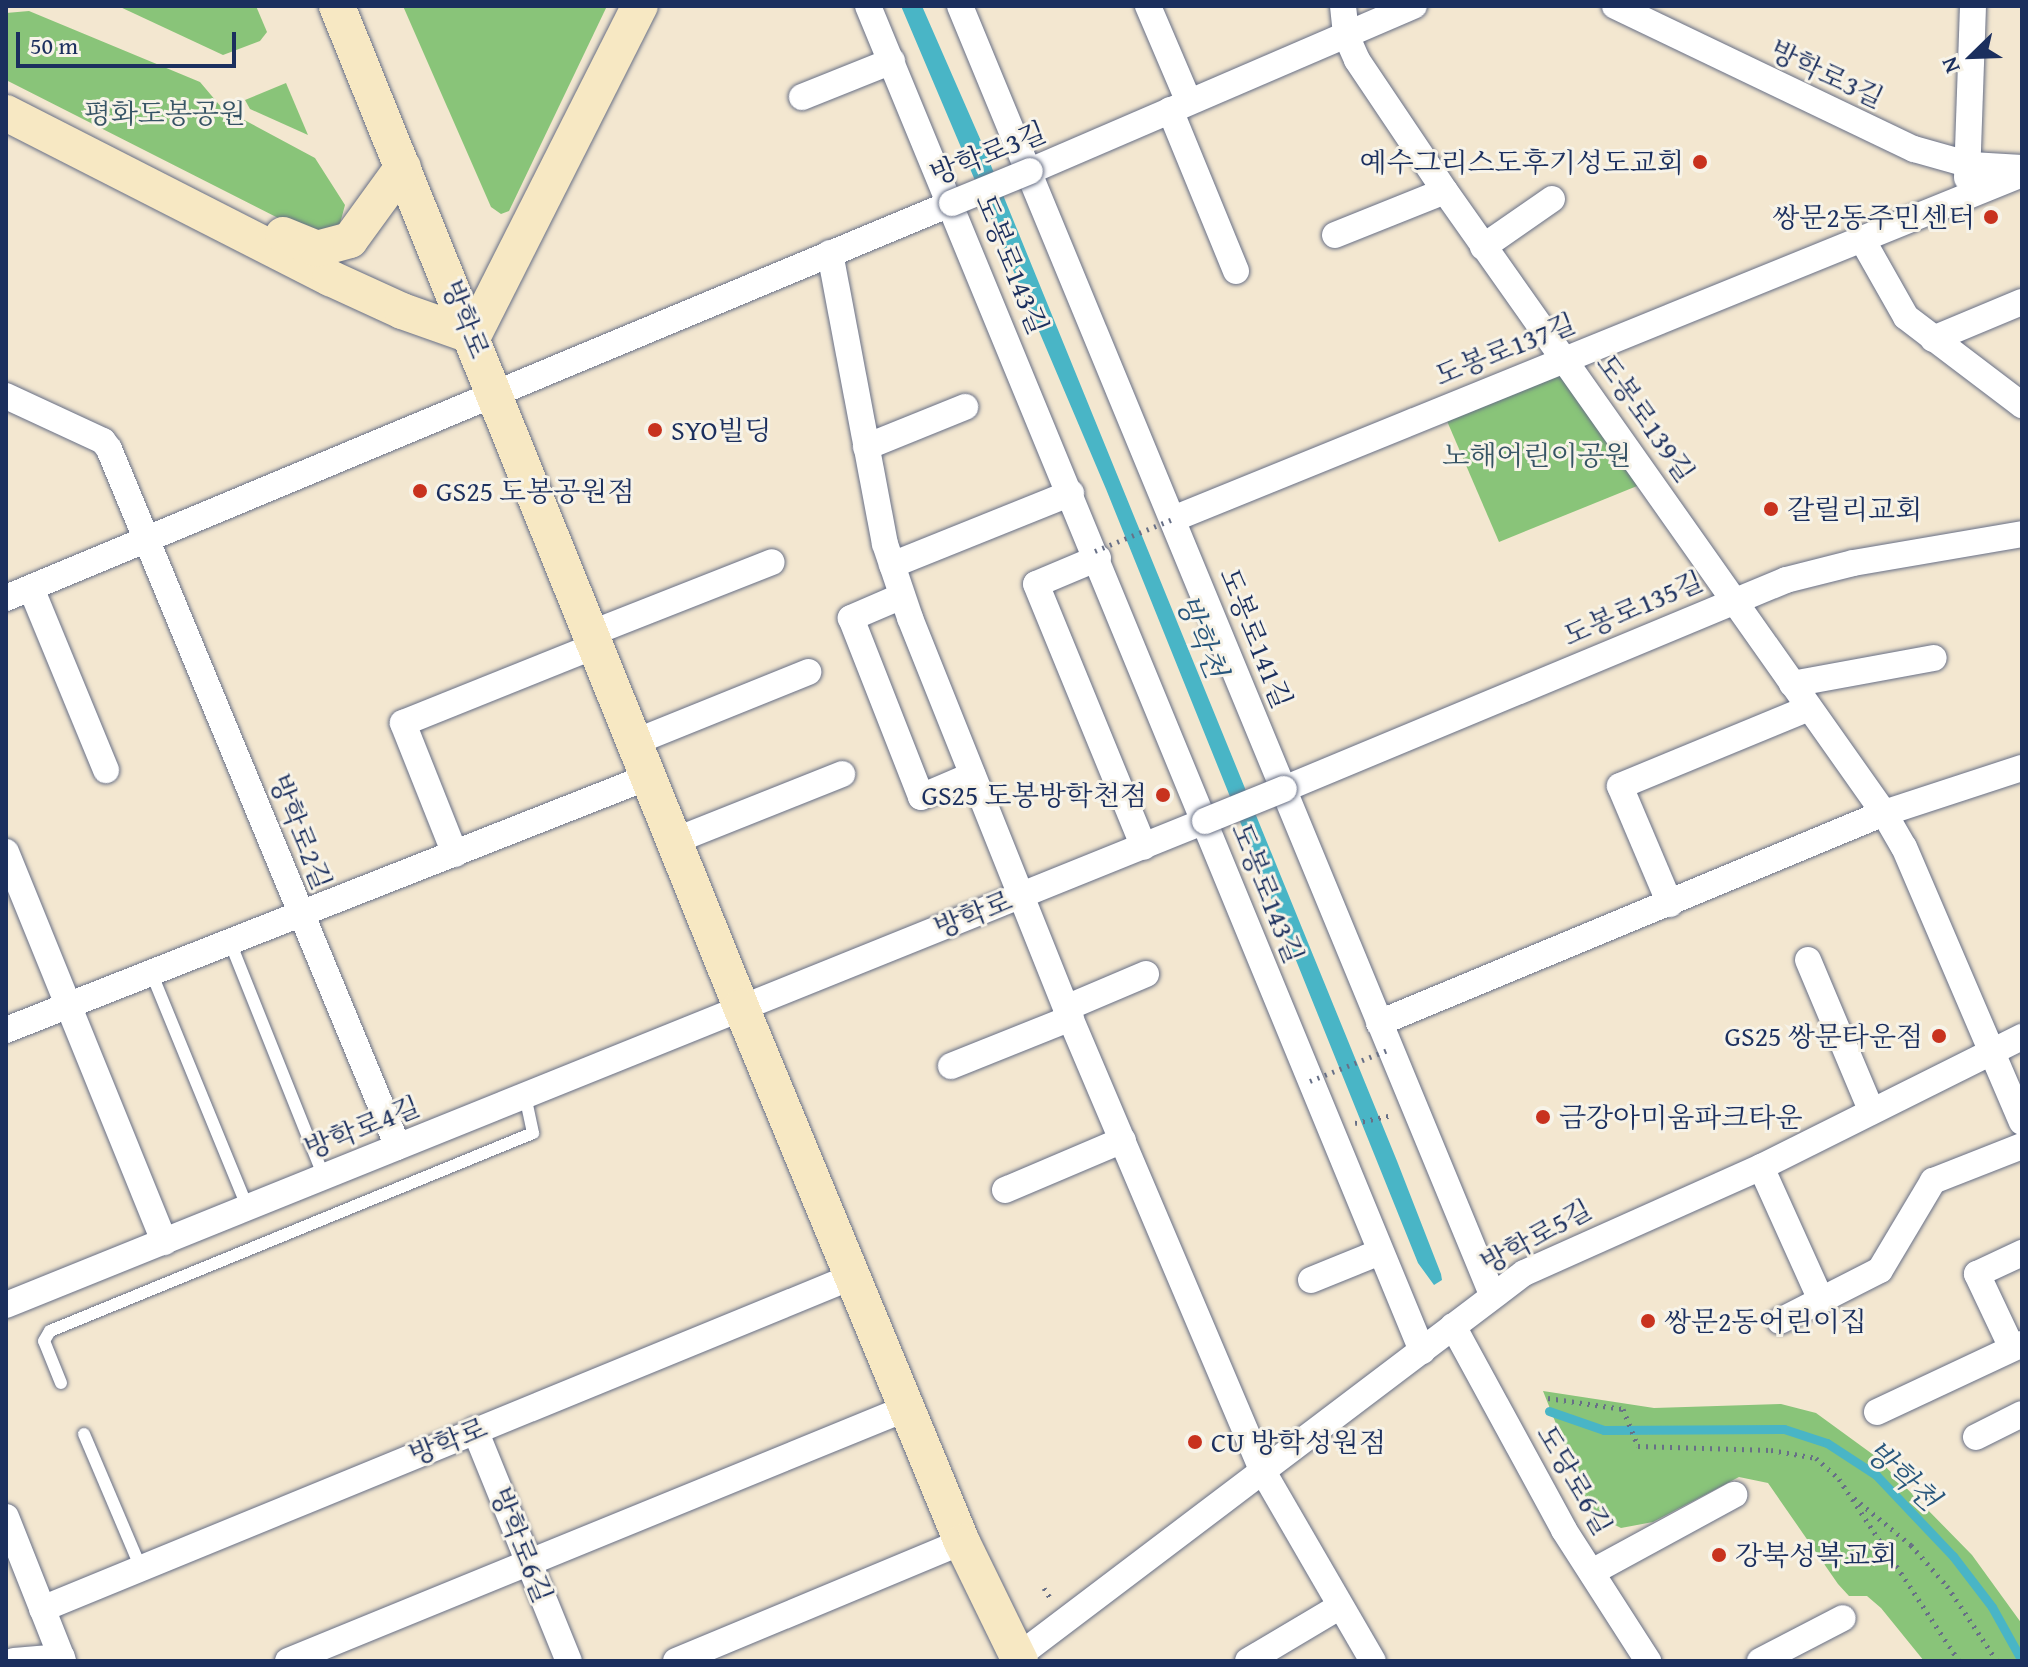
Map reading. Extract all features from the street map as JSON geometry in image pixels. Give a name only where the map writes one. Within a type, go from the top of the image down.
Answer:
[{"type":"main road","name":"방학로","points":[[337,6],[473,336],[741,1007],[962,1542],[1016,1660]]},
{"type":"main road","points":[[6,113],[330,278],[402,311],[473,336],[640,6]]},
{"type":"main road","points":[[6,96],[317,249],[350,240],[403,167]]},
{"type":"street","name":"도봉로143길","points":[[868,6],[1097,554],[1422,1351]]},
{"type":"street","name":"도봉로141길","points":[[960,6],[1492,1294]]},
{"type":"street","points":[[1148,6],[1236,271]]},
{"type":"street","name":"도봉로139길","points":[[1343,6],[1346,35],[1445,191],[1884,813],[1904,847],[1989,1052],[2022,1122]]},
{"type":"street","name":"방학로3길","points":[[494,391],[1030,171],[1414,6]]},
{"type":"street","name":"방학로3길","points":[[1615,6],[1914,149],[1971,165],[2022,171]]},
{"type":"street","points":[[1960,200],[1971,165],[1973,6]]},
{"type":"street","points":[[802,97],[892,61]]},
{"type":"street","name":"도봉로137길","points":[[1173,519],[1565,358],[1863,241],[2022,171]]},
{"type":"street","points":[[1335,235],[1445,191]]},
{"type":"street","points":[[1483,247],[1552,199]]},
{"type":"street","points":[[1863,241],[1906,317],[2022,405]]},
{"type":"street","points":[[830,253],[866,447],[892,565],[902,596],[1068,1013],[1261,1468],[1373,1661]]},
{"type":"street","points":[[1933,339],[2022,302]]},
{"type":"street","points":[[6,598],[146,542],[494,391]]},
{"type":"street","name":"방학로2길","points":[[6,396],[103,441],[398,1147]]},
{"type":"street","points":[[866,447],[965,407]]},
{"type":"street","points":[[892,565],[1071,493]]},
{"type":"street","name":"도봉로135길","points":[[1205,821],[1786,580],[1853,563],[2022,534]]},
{"type":"street","points":[[1097,554],[1036,584],[1144,847]]},
{"type":"street","points":[[455,854],[403,723],[772,562]]},
{"type":"street","points":[[31,588],[106,770]]},
{"type":"street","points":[[902,596],[851,618],[921,797],[972,775]]},
{"type":"street","points":[[1792,684],[1934,658]]},
{"type":"street","points":[[635,742],[808,672]]},
{"type":"street","points":[[1670,904],[1620,786],[1809,708]]},
{"type":"street","points":[[1379,1023],[1884,813],[2022,768]]},
{"type":"street","points":[[674,841],[842,774]]},
{"type":"street","points":[[6,1030],[648,777]]},
{"type":"street","name":"방학로","points":[[741,1007],[1205,821]]},
{"type":"street","points":[[6,852],[13,889],[68,1004],[164,1242]]},
{"type":"street","points":[[1808,960],[1871,1110]]},
{"type":"street","points":[[951,1066],[1146,974]]},
{"type":"street","name":"방학로4길","points":[[6,1305],[741,1007]]},
{"type":"street","name":"방학로5길","points":[[1016,1660],[1261,1468],[1524,1273],[1657,1209],[1761,1167],[2022,1037]]},
{"type":"street","points":[[1005,1190],[1123,1140]]},
{"type":"street","points":[[1780,1321],[1880,1270],[1933,1181],[2022,1146]]},
{"type":"street","points":[[1761,1167],[1821,1300]]},
{"type":"street","points":[[1311,1280],[1380,1252]]},
{"type":"street","points":[[1877,1412],[2017,1346],[1977,1274],[2022,1253]]},
{"type":"street","name":"방학로","points":[[42,1609],[854,1276]]},
{"type":"street","name":"도당로6길","points":[[1453,1326],[1592,1572],[1648,1661]]},
{"type":"street","points":[[288,1661],[907,1408]]},
{"type":"street","points":[[1976,1437],[2022,1414]]},
{"type":"street","name":"방학로6길","points":[[475,1430],[569,1661]]},
{"type":"street","points":[[1592,1572],[1734,1495]]},
{"type":"street","points":[[6,1517],[62,1659],[14,1661]]},
{"type":"street","points":[[676,1661],[962,1542]]},
{"type":"street","points":[[1248,1661],[1339,1607]]},
{"type":"street","points":[[1760,1661],[1843,1618]]},
{"type":"lane","points":[[230,942],[324,1177]]},
{"type":"lane","points":[[151,972],[248,1208]]},
{"type":"lane","points":[[61,1383],[44,1341],[50,1331],[533,1133],[525,1095]]},
{"type":"lane","points":[[84,1434],[141,1568]]},
{"type":"path","points":[[1097,554],[1173,519]]},
{"type":"path","points":[[1310,1081],[1390,1049]]},
{"type":"path","points":[[1354,1123],[1385,1116]]},
{"type":"path","points":[[1548,1398],[1623,1409],[1638,1446],[1800,1452],[1833,1470],[1959,1661]]},
{"type":"path","points":[[1850,1496],[1873,1510],[1929,1565],[1977,1625],[1997,1661]]},
{"type":"path","points":[[1044,1588],[1051,1599]]},
{"type":"green space","name":"평화도봉공원","points":[[118,6],[256,6],[267,32],[260,41],[223,55]]},
{"type":"green space","points":[[403,6],[607,6],[509,211],[501,214],[491,207]]},
{"type":"green space","name":"평화도봉공원","points":[[29,11],[200,82],[222,108],[315,158],[345,205],[338,231],[328,235],[290,224],[6,80],[6,13]]},
{"type":"green space","points":[[286,83],[308,135],[250,109],[245,100]]},
{"type":"green space","name":"노해어린이공원","points":[[1564,372],[1642,484],[1499,542],[1447,421]]},
{"type":"green space","points":[[1543,1391],[1654,1408],[1781,1404],[1816,1413],[1875,1456],[1972,1555],[2022,1624],[2022,1661],[1924,1661],[1881,1608],[1867,1596],[1849,1596],[1838,1584],[1768,1483],[1739,1477],[1653,1522],[1621,1528],[1599,1517],[1586,1499]]},
{"type":"water","points":[[901,6],[922,6],[981,141],[1397,1161],[1441,1274],[1442,1280],[1434,1285],[1418,1263],[1106,489]]},
{"type":"waterway","name":"방학천","points":[[1549,1411],[1604,1430],[1784,1429],[1827,1443],[1876,1475],[1953,1556],[1992,1607],[2022,1661]]},
{"type":"place","name":"예수그리스도후기성도교회","points":[[1700,162]]},
{"type":"place","name":"쌍문2동주민센터","points":[[1991,217]]},
{"type":"place","name":"SYO빌딩","points":[[655,430]]},
{"type":"place","name":"GS25 도봉공원점","points":[[420,491]]},
{"type":"place","name":"갈릴리교회","points":[[1771,509]]},
{"type":"place","name":"GS25 도봉방학천점","points":[[1163,795]]},
{"type":"place","name":"GS25 쌍문타운점","points":[[1939,1036]]},
{"type":"place","name":"금강아미움파크타운","points":[[1543,1117]]},
{"type":"place","name":"쌍문2동어린이집","points":[[1648,1321]]},
{"type":"place","name":"CU 방학성원점","points":[[1195,1442]]},
{"type":"place","name":"강북성복교회","points":[[1719,1555]]}]
